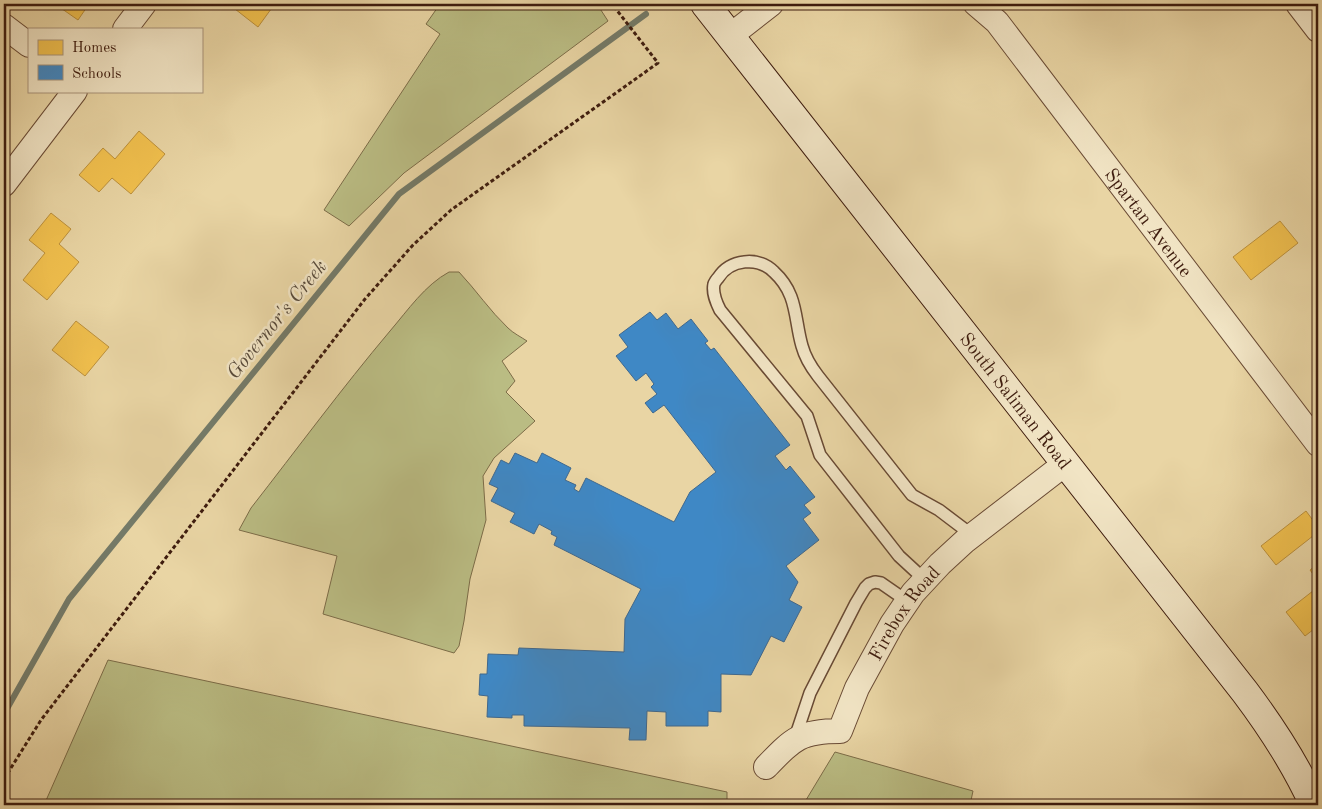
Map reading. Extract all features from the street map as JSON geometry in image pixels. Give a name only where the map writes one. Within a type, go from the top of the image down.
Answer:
[{"type":"main road","name":"South Saliman Road","points":[[704,4],[1255,706],[1295,768],[1314,805]]},
{"type":"street","points":[[126,28],[144,4]]},
{"type":"street","points":[[730,36],[771,4]]},
{"type":"street","name":"Spartan Avenue","points":[[976,4],[997,22],[1318,444]]},
{"type":"street","points":[[1298,4],[1318,30]]},
{"type":"street","points":[[4,26],[28,45]]},
{"type":"street","points":[[4,184],[74,92]]},
{"type":"street","name":"Firebox Road","points":[[766,767],[794,740],[822,731],[840,731],[858,688],[892,624],[913,593],[940,564],[972,535],[1066,463]]},
{"type":"lane","points":[[925,580],[899,556],[820,455],[807,416],[720,310],[714,297],[714,284],[722,271],[736,264],[748,261],[765,264],[775,272],[787,287],[794,302],[802,346],[808,362],[818,376],[912,495],[939,510],[972,535]]},
{"type":"lane","points":[[794,740],[810,693],[865,588],[875,582],[881,583],[907,601]]},
{"type":"path","points":[[4,779],[41,720],[365,299],[407,252],[451,210],[658,63],[612,4]]},
{"type":"green space","points":[[440,4],[597,4],[608,21],[404,173],[349,226],[324,210],[440,34],[426,24]]},
{"type":"green space","points":[[449,272],[459,272],[501,321],[512,332],[527,341],[502,361],[515,381],[506,392],[535,421],[494,458],[483,476],[486,520],[470,579],[459,646],[454,653],[323,614],[337,556],[239,530],[251,508],[372,353],[425,291],[440,277]]},
{"type":"green space","points":[[108,660],[727,792],[727,805],[44,805]]},
{"type":"green space","points":[[835,752],[973,791],[970,805],[803,805]]},
{"type":"building: Homes","points":[[55,4],[89,4],[78,20]]},
{"type":"building: Homes","points":[[239,4],[283,4],[279,9],[274,5],[258,27],[235,9]]},
{"type":"building: Homes","points":[[139,131],[165,154],[131,194],[112,178],[99,192],[79,175],[103,148],[115,159]]},
{"type":"building: Homes","points":[[51,213],[71,229],[59,244],[79,262],[47,300],[23,280],[45,253],[29,240]]},
{"type":"building: Homes","points":[[1280,221],[1298,243],[1251,280],[1233,257]]},
{"type":"building: Homes","points":[[76,321],[109,347],[85,376],[52,350]]},
{"type":"building: Homes","points":[[1306,511],[1318,527],[1318,532],[1276,565],[1261,546]]},
{"type":"building: Homes","points":[[1318,564],[1318,581],[1310,570]]},
{"type":"building: Homes","points":[[1318,587],[1318,626],[1305,636],[1286,612]]},
{"type":"building: Schools","points":[[650,312],[657,320],[666,313],[678,329],[691,319],[708,341],[705,343],[711,350],[714,348],[790,445],[775,456],[786,470],[790,466],[815,497],[804,505],[811,513],[803,519],[819,540],[786,566],[798,582],[789,600],[802,607],[784,642],[771,636],[751,675],[721,674],[721,712],[708,711],[708,726],[666,726],[666,712],[647,711],[646,740],[629,740],[630,728],[524,726],[524,715],[512,715],[512,718],[487,717],[488,696],[479,695],[480,674],[487,674],[488,654],[518,655],[519,648],[624,652],[625,619],[641,589],[554,545],[557,537],[551,534],[552,531],[539,524],[534,534],[510,522],[515,513],[491,501],[498,488],[489,484],[501,460],[509,464],[515,453],[537,463],[542,453],[571,468],[565,480],[576,485],[574,489],[579,492],[586,478],[674,522],[690,492],[716,472],[664,405],[653,413],[645,403],[657,394],[651,387],[654,384],[646,373],[636,381],[616,356],[628,347],[619,335]]},
{"type":"waterway","name":"Governor's Creek","points":[[4,714],[69,599],[399,194],[646,14]]}]
